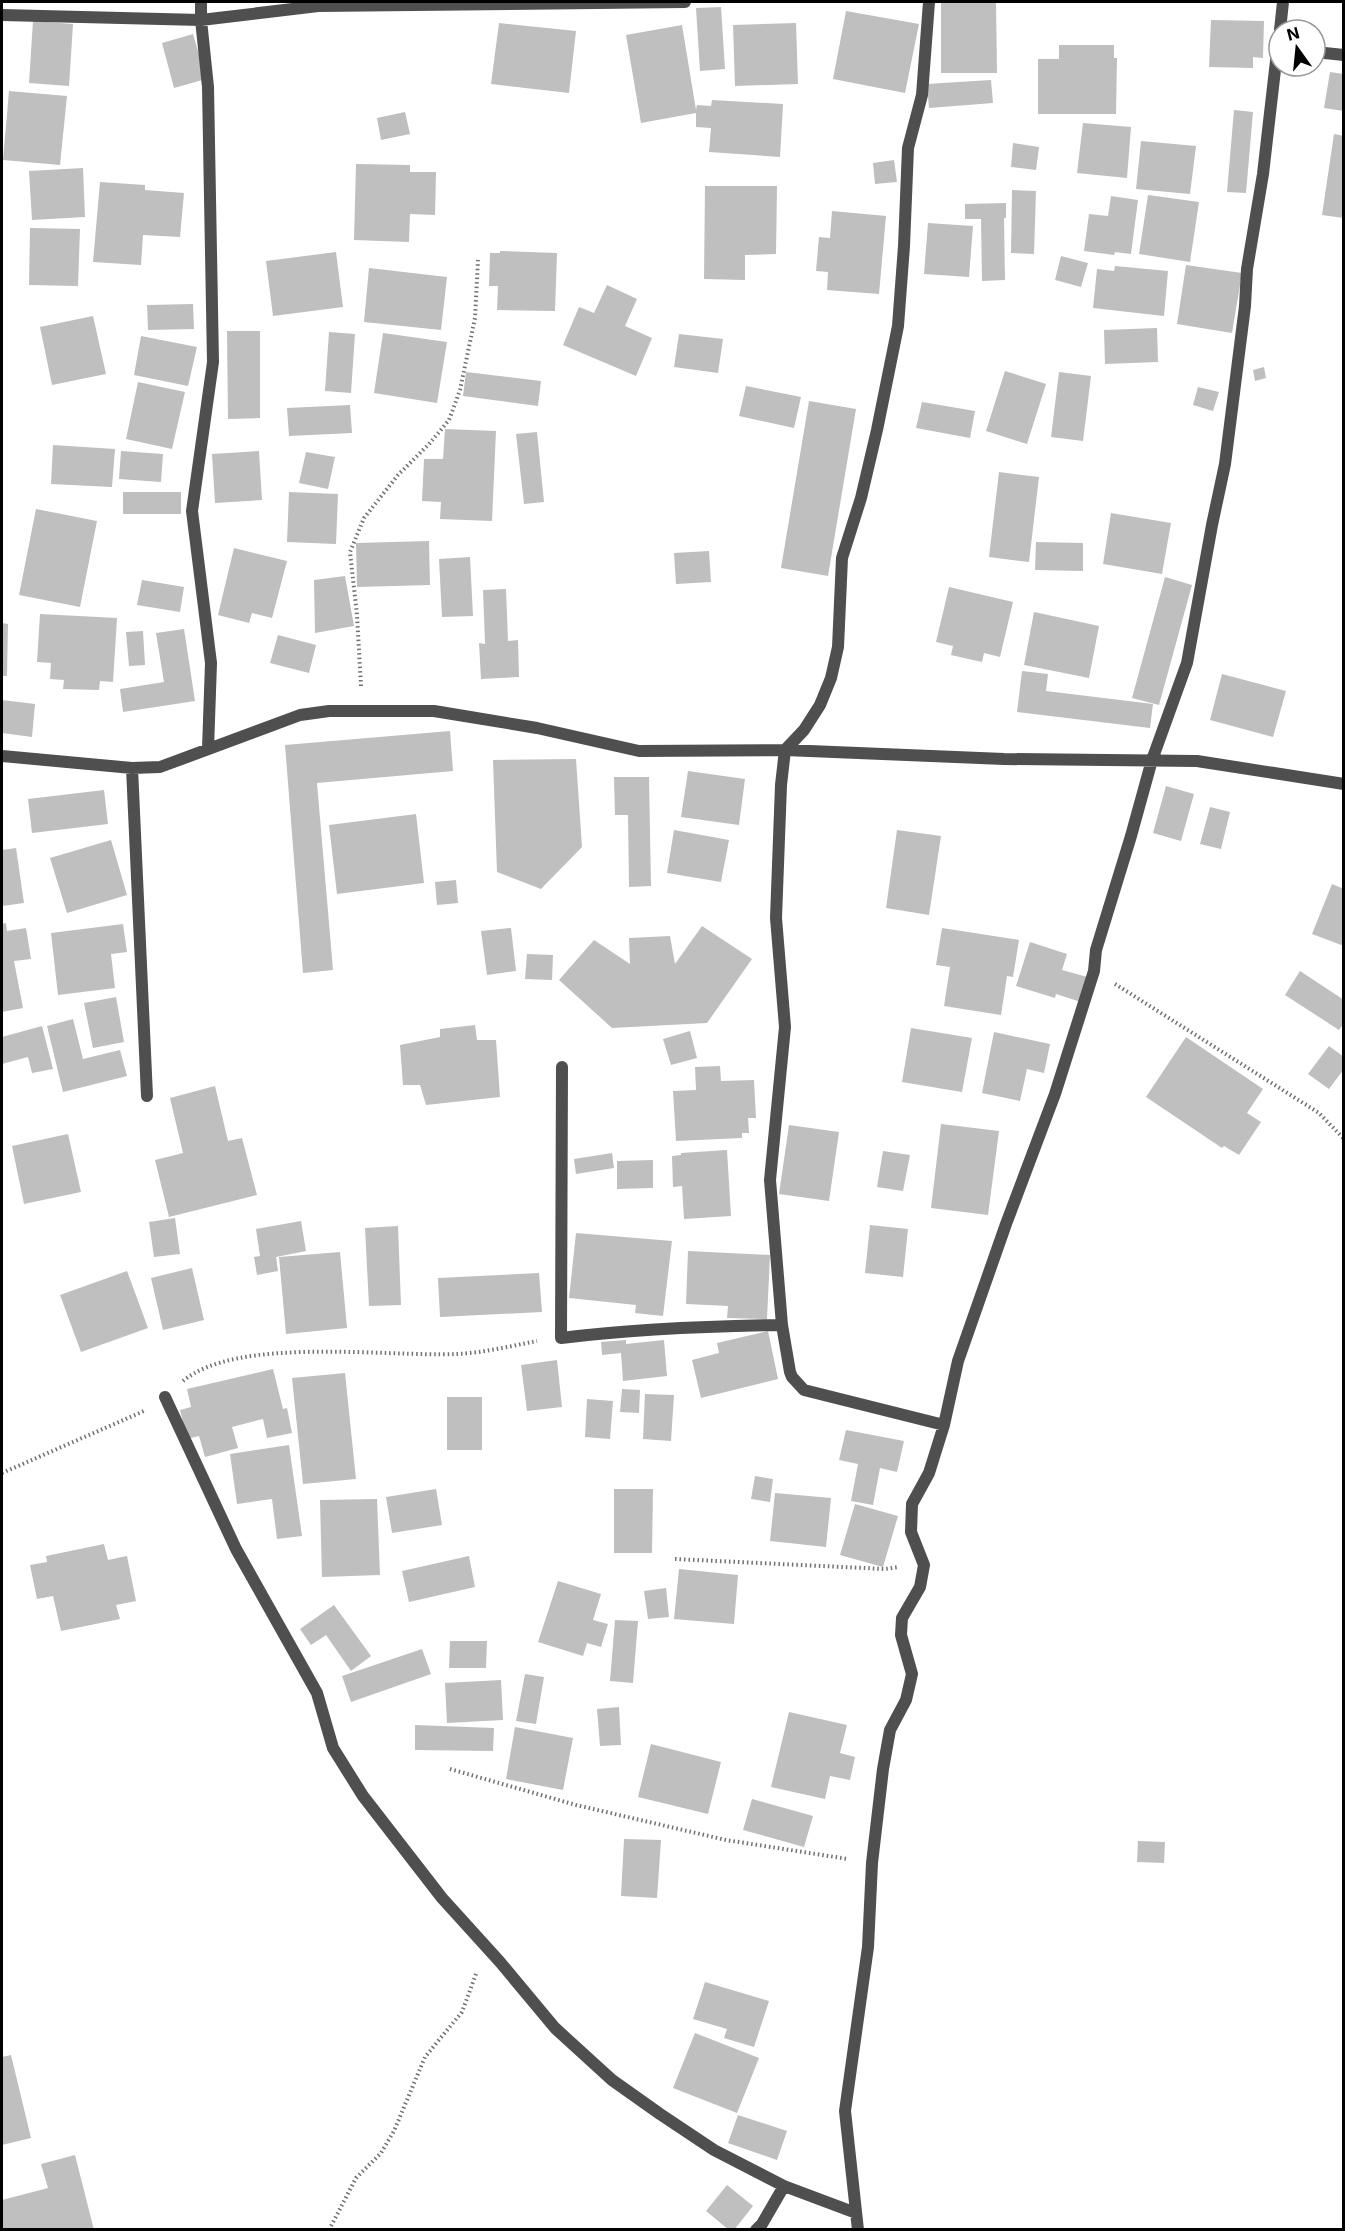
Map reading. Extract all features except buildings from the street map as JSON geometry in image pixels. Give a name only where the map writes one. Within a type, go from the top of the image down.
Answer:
[{"type":"street","points":[[201,2],[208,87],[213,362],[192,511],[211,663],[208,749]]},
{"type":"street","points":[[2,15],[201,20],[318,6],[685,2]]},
{"type":"street","points":[[929,2],[922,95],[908,148],[898,326],[878,430],[861,498],[842,558],[838,648],[831,678],[820,705],[804,730],[785,750],[781,785],[776,918],[785,1027],[770,1180],[782,1325],[792,1377],[804,1390],[944,1425]]},
{"type":"street","points":[[1281,18],[1283,2]]},
{"type":"street","points":[[1327,53],[1344,55]]},
{"type":"street","points":[[858,2229],[845,2111],[868,1947],[872,1863],[890,1730],[906,1700],[912,1674],[901,1635],[902,1618],[920,1587],[924,1565],[911,1532],[912,1504],[929,1473],[944,1425],[958,1361],[1006,1224],[1056,1094],[1094,971],[1096,950],[1152,760],[1187,663],[1225,464],[1245,306],[1247,269],[1263,174],[1274,78]]},
{"type":"street","points":[[2,756],[132,768],[160,767],[300,715],[329,711],[434,711],[537,728],[639,751],[785,750],[1004,759],[1197,761],[1344,784]]},
{"type":"street","points":[[132,768],[147,1096]]},
{"type":"street","points":[[561,1067],[561,1338],[700,1326],[782,1325]]},
{"type":"street","points":[[165,1397],[236,1549],[317,1693],[333,1748],[363,1796],[442,1898],[555,2028],[612,2080],[714,2150],[784,2186],[856,2213]]},
{"type":"street","points":[[756,2229],[762,2224],[784,2186]]},
{"type":"path","points":[[361,711],[357,615],[350,552],[364,518],[398,475],[430,444],[449,420],[460,390],[475,318],[478,260]]},
{"type":"path","points":[[1094,971],[1319,1113],[1344,1139]]},
{"type":"path","points":[[2,1473],[155,1406],[194,1371],[223,1361],[298,1351],[458,1354],[561,1338]]},
{"type":"path","points":[[675,1559],[885,1569],[924,1565]]},
{"type":"path","points":[[450,1769],[576,1805],[726,1840],[872,1863]]},
{"type":"path","points":[[329,2229],[356,2178],[381,2153],[394,2131],[425,2057],[462,2012],[474,1982],[483,1944]]}]
